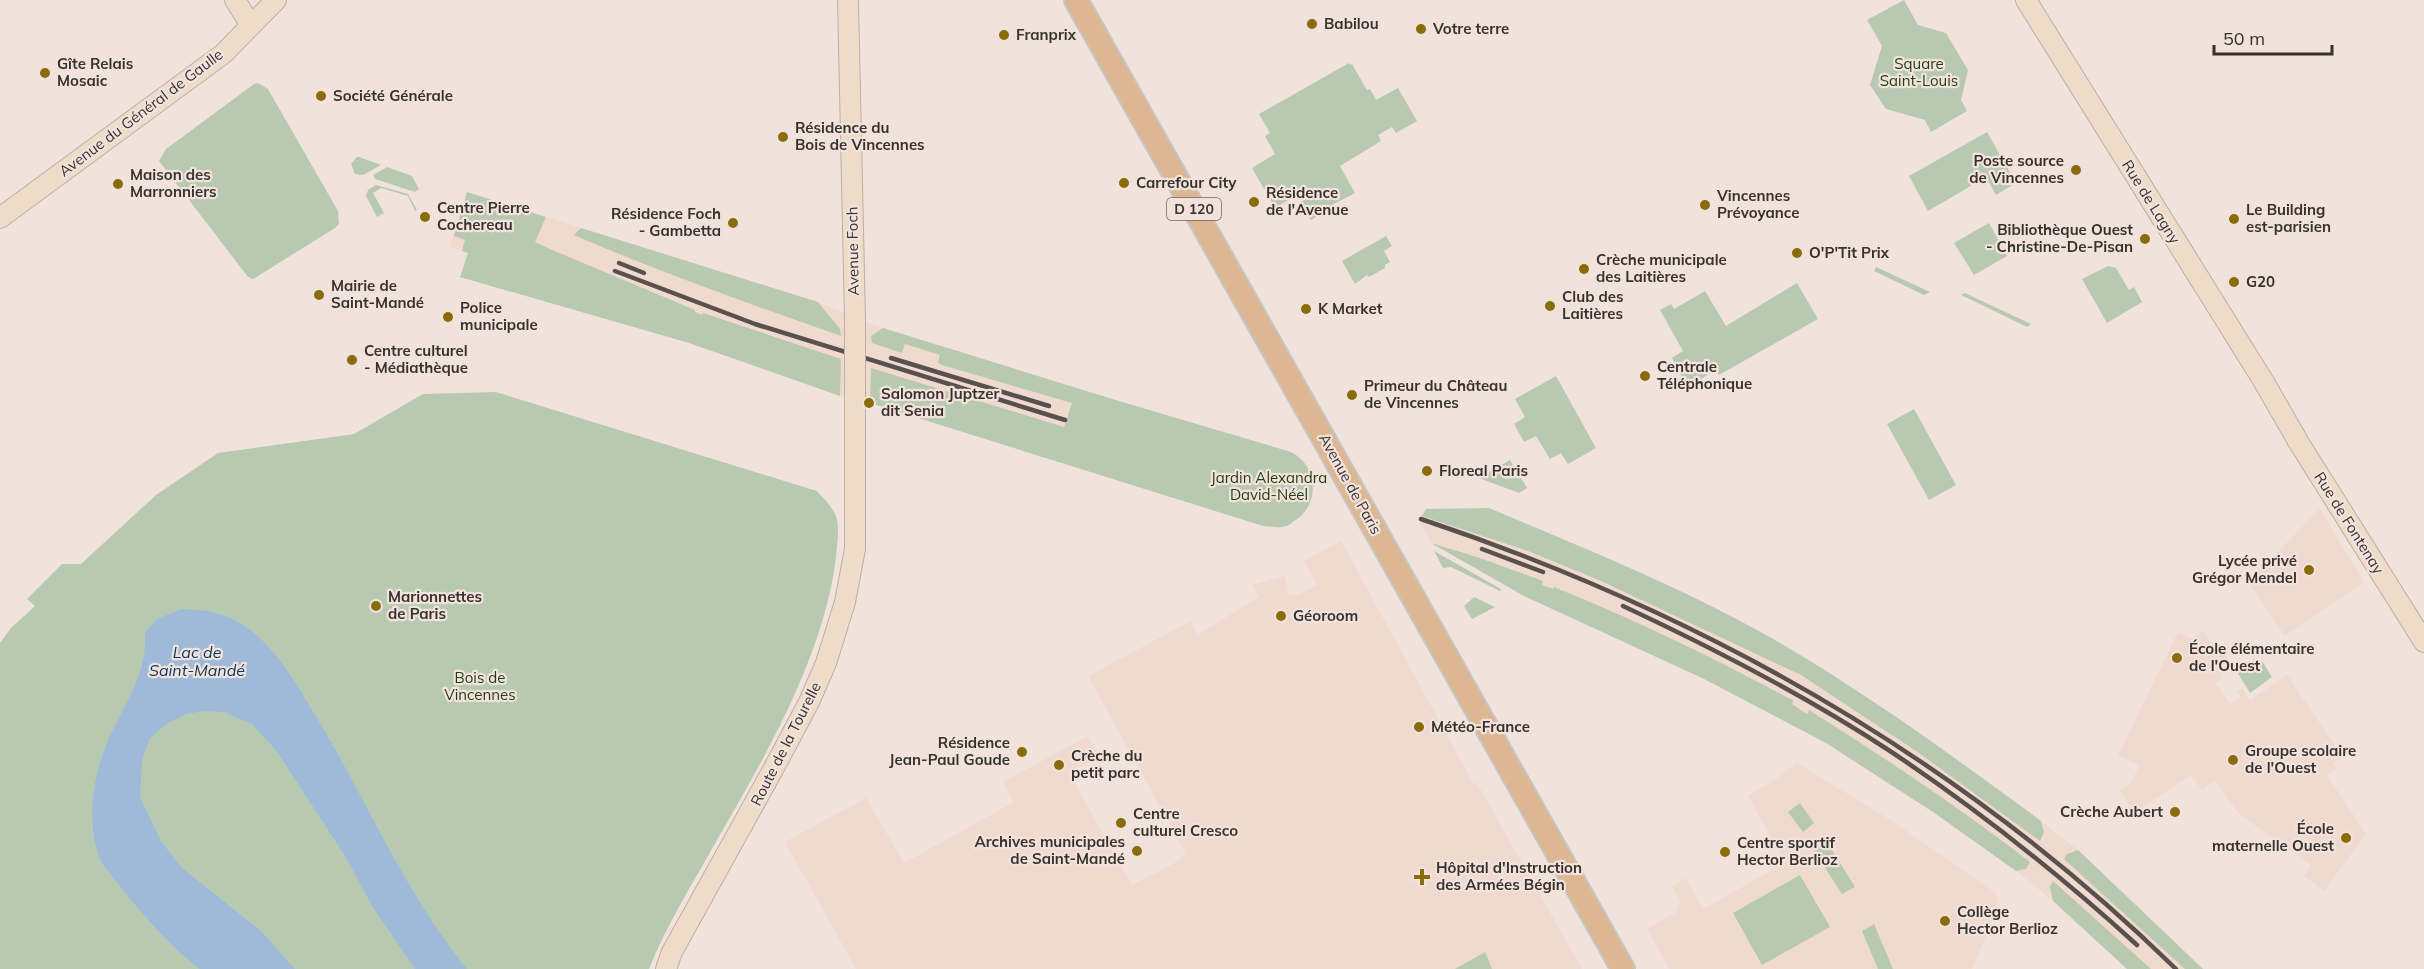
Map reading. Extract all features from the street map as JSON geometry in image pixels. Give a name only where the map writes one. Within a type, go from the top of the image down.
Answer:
[{"type":"main road","points":[[235,0],[250,24]]},
{"type":"main road","name":"Avenue du Général de Gaulle","points":[[0,218],[223,54],[276,0]]},
{"type":"main road","name":"Avenue Foch","points":[[848,0],[855,320],[855,501]]},
{"type":"main road","name":"Avenue de Paris","points":[[1076,0],[1623,969]]},
{"type":"main road","name":"Rue de Lagny","points":[[2026,0],[2277,403]]},
{"type":"main road","name":"Rue de Fontenay","points":[[2277,403],[2299,443],[2424,642]]},
{"type":"main road","name":"Route de la Tourelle","points":[[666,969],[672,952],[792,735],[826,663],[851,573],[855,549],[855,501]]},
{"type":"shaded area","points":[[467,192],[818,302],[883,328],[1077,388],[1060,439],[840,396],[689,343],[460,277],[468,253],[450,247]]},
{"type":"shaded area","points":[[1426,509],[1713,607],[1782,645],[1923,735],[2041,821],[2078,850],[2203,969],[2127,969],[2053,901],[2016,871],[1933,812],[1826,743],[1722,681],[1431,543],[1419,522]]},
{"type":"shaded area","name":"Lycée privé Grégor Mendel","points":[[2320,509],[2364,582],[2285,636],[2248,582]]},
{"type":"shaded area","points":[[1341,541],[1471,779],[1474,784],[1477,783],[1582,969],[856,969],[785,842],[866,798],[904,863],[1014,802],[1003,782],[1088,736],[1099,757],[1069,773],[1132,885],[1173,864],[1186,854],[1088,676],[1191,621],[1197,634],[1204,631],[1258,597],[1252,585],[1285,576],[1289,595],[1299,595],[1317,584],[1304,561]]},
{"type":"shaded area","name":"Groupe scolaire de l'Ouest","points":[[2203,631],[2213,645],[2211,647],[2213,649],[2220,645],[2230,661],[2224,665],[2226,669],[2220,674],[2222,678],[2215,683],[2230,704],[2241,698],[2237,691],[2242,688],[2250,700],[2287,675],[2343,757],[2334,763],[2337,768],[2327,775],[2366,834],[2324,891],[2304,876],[2311,865],[2239,814],[2215,781],[2202,790],[2191,775],[2134,813],[2120,790],[2131,783],[2139,766],[2118,755],[2178,632],[2192,639]]},
{"type":"shaded area","points":[[1797,763],[1892,821],[1996,893],[1999,905],[1972,969],[1669,969],[1647,929],[1676,912],[1680,901],[1672,886],[1686,878],[1703,909],[1785,863],[1748,796]]},
{"type":"green space","name":"Square Saint-Louis","points":[[1904,0],[1918,25],[1946,33],[1968,70],[1961,100],[1967,111],[1931,132],[1925,120],[1886,109],[1870,85],[1882,46],[1867,20]]},
{"type":"green space","points":[[1349,63],[1352,64],[1367,90],[1370,89],[1376,100],[1398,88],[1417,121],[1396,133],[1392,127],[1378,135],[1381,141],[1340,166],[1355,193],[1328,207],[1329,209],[1311,220],[1300,203],[1306,198],[1302,192],[1275,208],[1268,196],[1271,193],[1268,187],[1264,189],[1252,168],[1275,154],[1265,136],[1270,133],[1259,114]]},
{"type":"green space","points":[[258,83],[268,89],[338,211],[339,224],[253,279],[248,277],[159,161],[166,149]]},
{"type":"green space","points":[[1987,132],[2016,183],[1996,195],[1986,177],[1928,211],[1909,176]]},
{"type":"green space","points":[[357,157],[381,165],[363,175],[355,174],[351,164]]},
{"type":"green space","points":[[387,167],[412,176],[419,189],[415,192],[375,179],[373,175]]},
{"type":"green space","points":[[376,185],[408,194],[417,210],[415,211],[408,196],[381,188],[373,193],[384,213],[377,217],[366,196],[368,190]]},
{"type":"green space","points":[[467,192],[546,217],[535,242],[550,249],[702,315],[703,313],[841,359],[840,396],[689,343],[460,277],[468,253],[462,251],[465,240],[454,236]]},
{"type":"green space","points":[[1989,223],[2007,256],[1974,275],[1954,243]]},
{"type":"green space","points":[[581,228],[818,302],[840,329],[841,336],[673,275],[574,235]]},
{"type":"green space","points":[[1386,236],[1392,246],[1384,251],[1390,262],[1385,265],[1385,268],[1369,277],[1367,275],[1355,284],[1342,261]]},
{"type":"green space","points":[[2108,266],[2116,268],[2129,290],[2134,287],[2142,302],[2107,323],[2082,279]]},
{"type":"green space","points":[[1876,267],[1930,292],[1924,295],[1874,271]]},
{"type":"green space","points":[[1797,283],[1818,319],[1719,375],[1716,370],[1687,387],[1672,358],[1683,351],[1660,310],[1671,304],[1674,309],[1705,291],[1726,326]]},
{"type":"green space","points":[[1965,293],[2031,324],[2027,327],[1961,295]]},
{"type":"green space","name":"Jardin Alexandra David-Néel","points":[[883,328],[1291,452],[1307,466],[1311,475],[1313,485],[1309,505],[1303,514],[1287,526],[1263,526],[870,403],[871,368],[1064,427],[1072,403],[942,365],[938,363],[940,355],[905,344],[902,353],[872,343],[871,336]]},
{"type":"green space","points":[[1556,376],[1596,448],[1568,464],[1561,453],[1550,459],[1536,436],[1524,442],[1514,424],[1525,417],[1515,399]]},
{"type":"green space","name":"Bois de Vincennes","points":[[496,392],[817,491],[836,516],[838,536],[829,594],[806,668],[755,774],[672,920],[649,969],[0,969],[0,643],[11,628],[35,606],[27,599],[62,564],[81,564],[156,495],[218,453],[354,434],[423,394]]},
{"type":"green space","points":[[1914,409],[1956,485],[1929,500],[1887,424]]},
{"type":"green space","points":[[1510,460],[1527,488],[1519,493],[1479,478]]},
{"type":"green space","points":[[1489,508],[1675,588],[1747,624],[1816,664],[1946,752],[2041,821],[2044,832],[2040,841],[1919,753],[1801,675],[1601,581],[1528,551],[1422,516],[1426,509]]},
{"type":"green space","points":[[1431,543],[1543,581],[1542,585],[1553,589],[1554,587],[1645,626],[1794,701],[1792,704],[1807,714],[1809,710],[1921,783],[2030,862],[2026,869],[2016,871],[1933,812],[1826,743],[1704,679],[1524,596]]},
{"type":"green space","points":[[1434,551],[1501,589],[1500,591],[1451,567],[1443,568]]},
{"type":"green space","points":[[1474,597],[1495,607],[1472,619],[1464,606]]},
{"type":"green space","points":[[2255,659],[2262,661],[2272,677],[2250,693],[2237,672]]},
{"type":"green space","points":[[1800,803],[1814,823],[1803,832],[1788,812]]},
{"type":"green space","points":[[1826,840],[1855,887],[1842,894],[1813,849]]},
{"type":"green space","points":[[2078,850],[2203,969],[2185,969],[2064,859],[2067,854]]},
{"type":"green space","points":[[1800,875],[1830,927],[1762,965],[1733,913]]},
{"type":"green space","points":[[2053,881],[2151,969],[2127,969],[2053,901],[2050,887]]},
{"type":"green space","points":[[1874,924],[1893,969],[1878,969],[1862,931]]},
{"type":"green space","points":[[1485,952],[1492,969],[1455,969]]},
{"type":"water","name":"Lac de Saint-Mandé","points":[[182,609],[214,612],[229,617],[255,634],[276,655],[335,749],[405,878],[445,940],[467,969],[415,969],[372,906],[347,859],[276,750],[252,724],[224,712],[204,711],[186,714],[166,724],[150,738],[142,760],[140,797],[161,841],[181,867],[262,932],[295,969],[199,969],[154,927],[115,880],[99,857],[95,842],[92,812],[95,782],[103,752],[139,674],[145,647],[145,632],[157,619]]},
{"type":"railway","points":[[619,263],[644,273]]},
{"type":"railway","points":[[615,271],[755,324],[1065,420]]},
{"type":"railway","points":[[891,358],[1049,406]]},
{"type":"railway","points":[[1421,519],[1526,557],[1629,600],[1728,648],[1824,701],[1918,759],[2007,823],[2093,893],[2176,969]]},
{"type":"railway","points":[[1482,549],[1543,572]]},
{"type":"railway","points":[[1623,606],[1760,674],[1826,711],[1890,751],[2017,843],[2137,945]]},
{"type":"place","name":"Babilou","points":[[1312,24]]},
{"type":"place","name":"Votre terre","points":[[1421,29]]},
{"type":"place","name":"Franprix","points":[[1004,35]]},
{"type":"place","name":"Gîte Relais Mosaic","points":[[45,73]]},
{"type":"place","name":"Société Générale","points":[[321,96]]},
{"type":"place","name":"Résidence du Bois de Vincennes","points":[[783,137]]},
{"type":"place","name":"Poste source de Vincennes","points":[[2076,170]]},
{"type":"place","name":"Carrefour City","points":[[1124,183]]},
{"type":"place","name":"Maison des Marronniers","points":[[118,184]]},
{"type":"place","name":"Résidence de l'Avenue","points":[[1254,202]]},
{"type":"place","name":"Vincennes Prévoyance","points":[[1705,205]]},
{"type":"place","name":"Centre Pierre Cochereau","points":[[425,217]]},
{"type":"place","name":"Le Building est-parisien","points":[[2234,219]]},
{"type":"place","name":"Résidence Foch - Gambetta","points":[[733,223]]},
{"type":"place","name":"Bibliothèque Ouest - Christine-De-Pisan","points":[[2145,239]]},
{"type":"place","name":"O'P'Tit Prix","points":[[1797,253]]},
{"type":"place","name":"Crèche municipale des Laitières","points":[[1584,269]]},
{"type":"place","name":"G20","points":[[2234,282]]},
{"type":"place","name":"Mairie de Saint-Mandé","points":[[319,295]]},
{"type":"place","name":"Club des Laitières","points":[[1550,306]]},
{"type":"place","name":"K Market","points":[[1306,309]]},
{"type":"place","name":"Police municipale","points":[[448,317]]},
{"type":"place","name":"Centre culturel - Médiathèque","points":[[352,360]]},
{"type":"place","name":"Centrale Téléphonique","points":[[1645,376]]},
{"type":"place","name":"Primeur du Château de Vincennes","points":[[1352,395]]},
{"type":"place","name":"Salomon Juptzer dit Senia","points":[[869,403]]},
{"type":"place","name":"Floreal Paris","points":[[1427,471]]},
{"type":"place","name":"Lycée privé Grégor Mendel","points":[[2309,570]]},
{"type":"place","name":"Marionnettes de Paris","points":[[376,606]]},
{"type":"place","name":"Géoroom","points":[[1281,616]]},
{"type":"place","name":"École élémentaire de l'Ouest","points":[[2177,658]]},
{"type":"place","name":"Météo-France","points":[[1419,727]]},
{"type":"place","name":"Résidence Jean-Paul Goude","points":[[1022,752]]},
{"type":"place","name":"Groupe scolaire de l'Ouest","points":[[2233,760]]},
{"type":"place","name":"Crèche du petit parc","points":[[1059,765]]},
{"type":"place","name":"Crèche Aubert","points":[[2175,812]]},
{"type":"place","name":"Centre culturel Cresco","points":[[1121,823]]},
{"type":"place","name":"École maternelle Ouest","points":[[2346,838]]},
{"type":"place","name":"Archives municipales de Saint-Mandé","points":[[1137,851]]},
{"type":"place","name":"Centre sportif Hector Berlioz","points":[[1725,852]]},
{"type":"place","name":"Hôpital d'Instruction des Armées Bégin","points":[[1422,877]]},
{"type":"place","name":"Collège Hector Berlioz","points":[[1945,921]]}]
